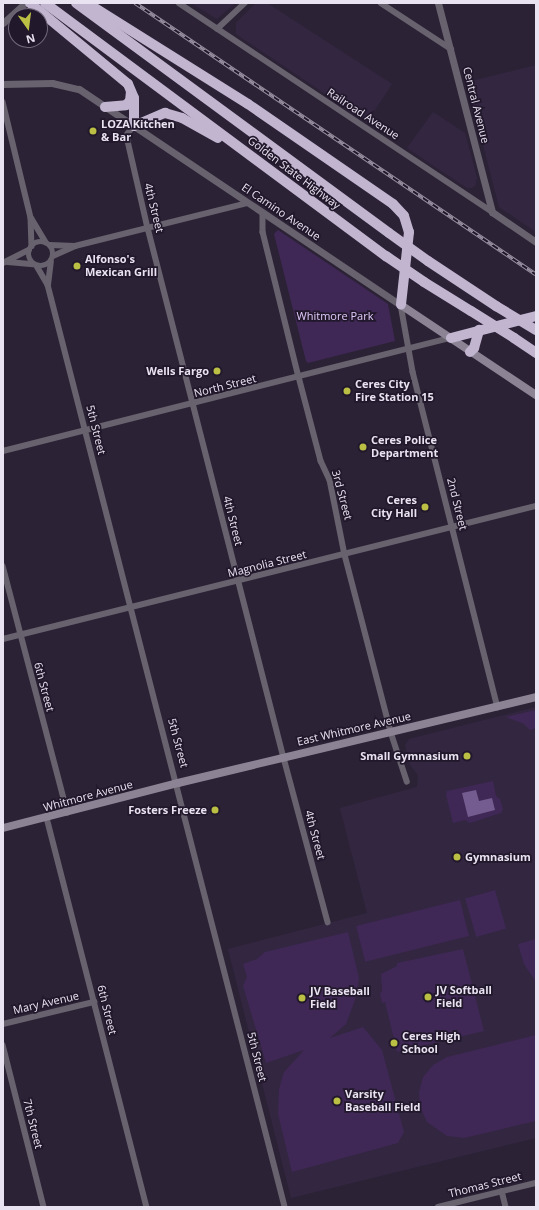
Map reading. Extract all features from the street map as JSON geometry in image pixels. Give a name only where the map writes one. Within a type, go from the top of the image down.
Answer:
[{"type":"highway","points":[[30,3],[121,76],[132,90],[135,104],[134,126],[143,124],[158,114],[176,116],[268,169]]},
{"type":"highway","name":"Golden State Highway","points":[[45,3],[386,256],[536,353]]},
{"type":"highway","name":"Golden State Highway","points":[[76,3],[389,234],[496,306],[536,330]]},
{"type":"highway","points":[[87,3],[248,104],[392,204],[404,216],[409,232],[401,305]]},
{"type":"highway","points":[[105,107],[126,105],[130,101],[132,90]]},
{"type":"highway","points":[[451,338],[536,316]]},
{"type":"highway","points":[[470,352],[474,348],[479,330]]},
{"type":"main road","name":"El Camino Avenue","points":[[401,305],[536,396]]},
{"type":"main road","name":"East Whitmore Avenue","points":[[178,783],[536,697]]},
{"type":"main road","name":"Whitmore Avenue","points":[[3,828],[68,813],[178,783]]},
{"type":"street","points":[[3,23],[26,3]]},
{"type":"street","name":"Railroad Avenue","points":[[178,3],[536,242]]},
{"type":"street","points":[[217,30],[245,3]]},
{"type":"street","points":[[381,3],[451,49]]},
{"type":"street","name":"Central Avenue","points":[[438,3],[492,212]]},
{"type":"street","name":"El Camino Avenue","points":[[3,84],[64,84],[79,89],[263,214],[401,305]]},
{"type":"street","points":[[3,102],[31,218],[30,248],[35,265]]},
{"type":"street","name":"4th Street","points":[[134,126],[128,134],[128,141],[148,228],[238,582],[328,922]]},
{"type":"street","points":[[5,263],[46,265],[52,259],[75,246],[248,203]]},
{"type":"street","name":"3rd Street","points":[[263,214],[263,232],[299,377],[321,461],[330,480],[345,555],[391,732],[407,781]]},
{"type":"street","points":[[31,218],[48,244],[52,259]]},
{"type":"street","points":[[5,263],[37,242],[75,246]]},
{"type":"street","name":"5th Street","points":[[48,285],[52,259]]},
{"type":"street","name":"5th Street","points":[[35,265],[48,285],[178,783],[285,1207]]},
{"type":"street","name":"2nd Street","points":[[401,305],[409,349],[498,706]]},
{"type":"street","name":"North Street","points":[[3,451],[451,338]]},
{"type":"street","name":"Magnolia Street","points":[[3,640],[536,506]]},
{"type":"street","name":"6th Street","points":[[3,566],[68,813]]},
{"type":"street","name":"6th Street","points":[[47,818],[147,1207]]},
{"type":"street","name":"Mary Avenue","points":[[3,1024],[94,1002]]},
{"type":"street","name":"7th Street","points":[[3,1045],[44,1207]]},
{"type":"street","name":"Thomas Street","points":[[438,1207],[536,1183]]},
{"type":"street","points":[[502,1191],[506,1207]]},
{"type":"shaded area","points":[[191,3],[235,3],[217,19]]},
{"type":"shaded area","points":[[256,3],[267,3],[392,84],[367,122],[236,34],[236,23]]},
{"type":"shaded area","points":[[536,65],[536,232],[499,207],[467,82]]},
{"type":"shaded area","points":[[433,112],[465,133],[477,178],[475,186],[467,188],[407,148]]},
{"type":"shaded area","name":"Ceres High School","points":[[536,707],[536,1138],[291,1198],[228,949],[367,913],[340,808],[417,787],[418,775],[410,765],[405,745],[409,739]]},
{"type":"shaded area","points":[[476,790],[479,801],[492,798],[495,810],[468,817],[462,793]]},
{"type":"green space","name":"Whitmore Park","points":[[278,230],[388,304],[395,341],[308,363],[306,361],[274,234]]},
{"type":"green space","points":[[536,710],[536,728],[530,730],[524,724],[506,717]]},
{"type":"green space","points":[[493,781],[496,796],[500,799],[503,809],[501,813],[470,823],[465,820],[453,823],[446,795],[447,791]]},
{"type":"green space","points":[[495,890],[506,928],[476,937],[465,899]]},
{"type":"green space","points":[[460,900],[469,936],[365,962],[356,926]]},
{"type":"green space","points":[[348,932],[359,978],[355,1000],[346,1024],[330,1038],[363,1027],[382,1050],[404,1132],[398,1143],[292,1172],[278,1114],[279,1089],[284,1072],[304,1050],[266,1063],[243,986],[247,977],[243,964],[257,959],[265,952]]},
{"type":"green space","points":[[536,939],[536,982],[524,964],[518,944]]},
{"type":"green space","name":"JV Softball Field","points":[[463,949],[484,1031],[397,1052],[385,1002],[382,1003],[380,993],[382,992],[381,974],[397,966],[397,963]]},
{"type":"green space","points":[[536,1035],[536,1121],[464,1138],[447,1136],[427,1122],[420,1107],[419,1092],[423,1077],[433,1065],[447,1057]]},
{"type":"railway","points":[[135,3],[536,274]]},
{"type":"place","name":"LOZA Kitchen & Bar","points":[[93,131]]},
{"type":"place","name":"Alfonso's Mexican Grill","points":[[77,266]]},
{"type":"place","name":"Wells Fargo","points":[[217,371]]},
{"type":"place","name":"Ceres City Fire Station 15","points":[[347,391]]},
{"type":"place","name":"Ceres Police Department","points":[[363,447]]},
{"type":"place","name":"Ceres City Hall","points":[[425,507]]},
{"type":"place","name":"Small Gymnasium","points":[[467,756]]},
{"type":"place","name":"Fosters Freeze","points":[[215,810]]},
{"type":"place","name":"Gymnasium","points":[[457,857]]},
{"type":"place","name":"JV Softball Field","points":[[428,997]]},
{"type":"place","name":"JV Baseball Field","points":[[302,998]]},
{"type":"place","name":"Ceres High School","points":[[394,1043]]},
{"type":"place","name":"Varsity Baseball Field","points":[[337,1101]]}]
